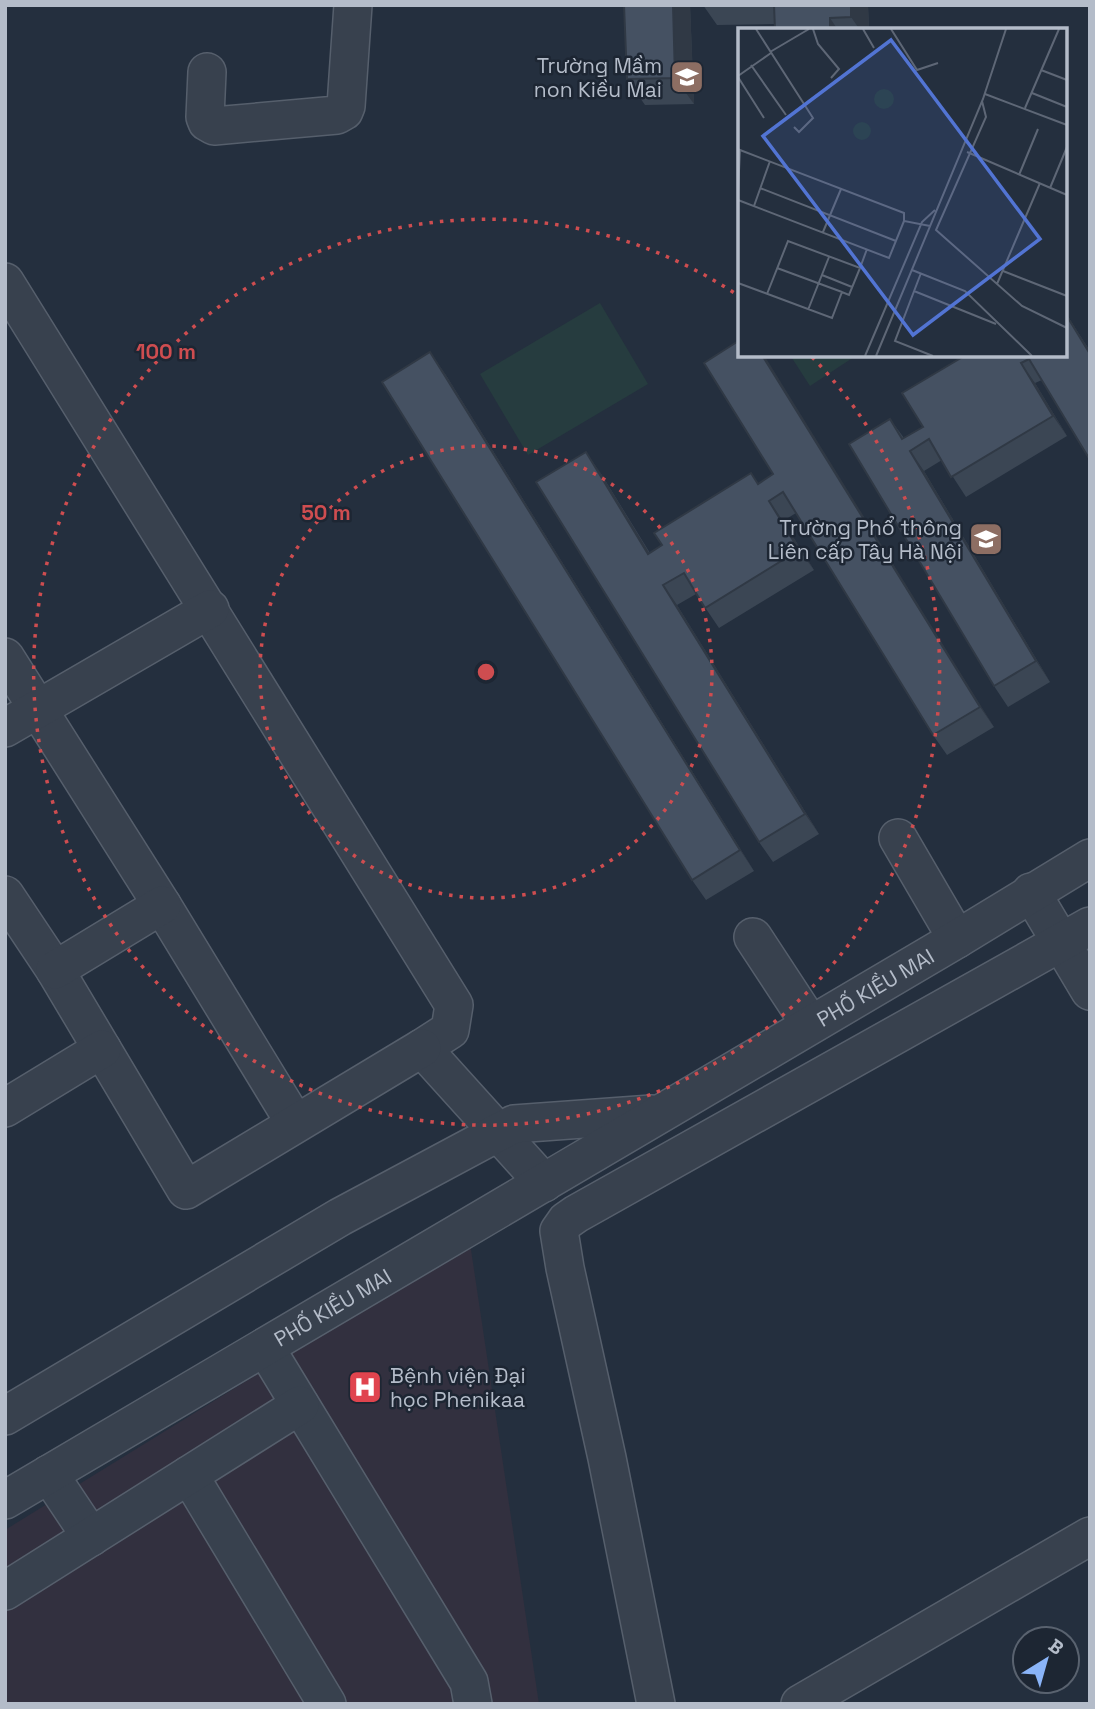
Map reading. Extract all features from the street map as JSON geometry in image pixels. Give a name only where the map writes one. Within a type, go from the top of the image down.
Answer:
[{"type":"street","points":[[207,72],[205,117],[214,126],[337,115],[344,111],[346,106],[353,5]]},
{"type":"street","points":[[5,282],[454,1005],[450,1030],[186,1190],[55,970],[5,895]]},
{"type":"street","points":[[5,728],[210,609]]},
{"type":"street","points":[[5,657],[162,905],[295,1123]]},
{"type":"street","points":[[898,838],[957,939]]},
{"type":"street","name":"PHỐ KIỀU MAI","points":[[5,1500],[1090,858]]},
{"type":"street","points":[[1031,892],[1076,933],[1090,991]]},
{"type":"street","points":[[55,970],[162,905]]},
{"type":"street","points":[[656,1704],[559,1231],[566,1221],[576,1214],[1076,933]]},
{"type":"street","points":[[753,937],[810,1024]]},
{"type":"street","points":[[422,1048],[544,1183]]},
{"type":"street","points":[[5,1108],[102,1049]]},
{"type":"street","name":"PHỐ KIỀU MAI","points":[[5,1416],[340,1217],[514,1124],[660,1114]]},
{"type":"street","points":[[265,1347],[469,1682],[472,1704]]},
{"type":"street","points":[[5,1591],[300,1405]]},
{"type":"street","points":[[49,1474],[91,1537]]},
{"type":"street","points":[[189,1475],[327,1704]]},
{"type":"street","points":[[800,1704],[1090,1536]]},
{"type":"shaded area","name":"Bệnh viện Đại học Phenikaa","points":[[470,1243],[539,1704],[5,1704],[5,1530]]},
{"type":"green space","points":[[600,303],[648,384],[528,455],[480,374]]},
{"type":"green space","points":[[791,357],[854,357],[810,386]]},
{"type":"building","points":[[624,5],[673,5],[675,78],[627,79]]},
{"type":"building","points":[[774,5],[851,5],[851,17],[830,18],[830,28],[775,28]]},
{"type":"building","points":[[1067,316],[1090,354],[1090,460],[1029,359],[1021,363],[1053,416],[951,477],[929,439],[910,451],[1036,661],[994,686],[849,444],[890,419],[902,439],[923,427],[902,393],[963,357],[1067,357]]},
{"type":"building","points":[[738,341],[738,357],[763,357],[980,707],[933,735],[783,492],[769,501],[799,550],[705,608],[684,573],[663,585],[805,814],[759,842],[536,482],[586,452],[648,554],[662,545],[654,533],[751,473],[758,484],[773,474],[704,363]]},
{"type":"building","points":[[430,352],[740,850],[692,880],[382,382]]},
{"type":"place","name":"Trường Mầm non Kiều Mai","points":[[687,77]]},
{"type":"place","name":"Trường Phổ thông Liên cấp Tây Hà Nội","points":[[986,539]]},
{"type":"place","name":"Bệnh viện Đại học Phenikaa","points":[[365,1387]]}]
